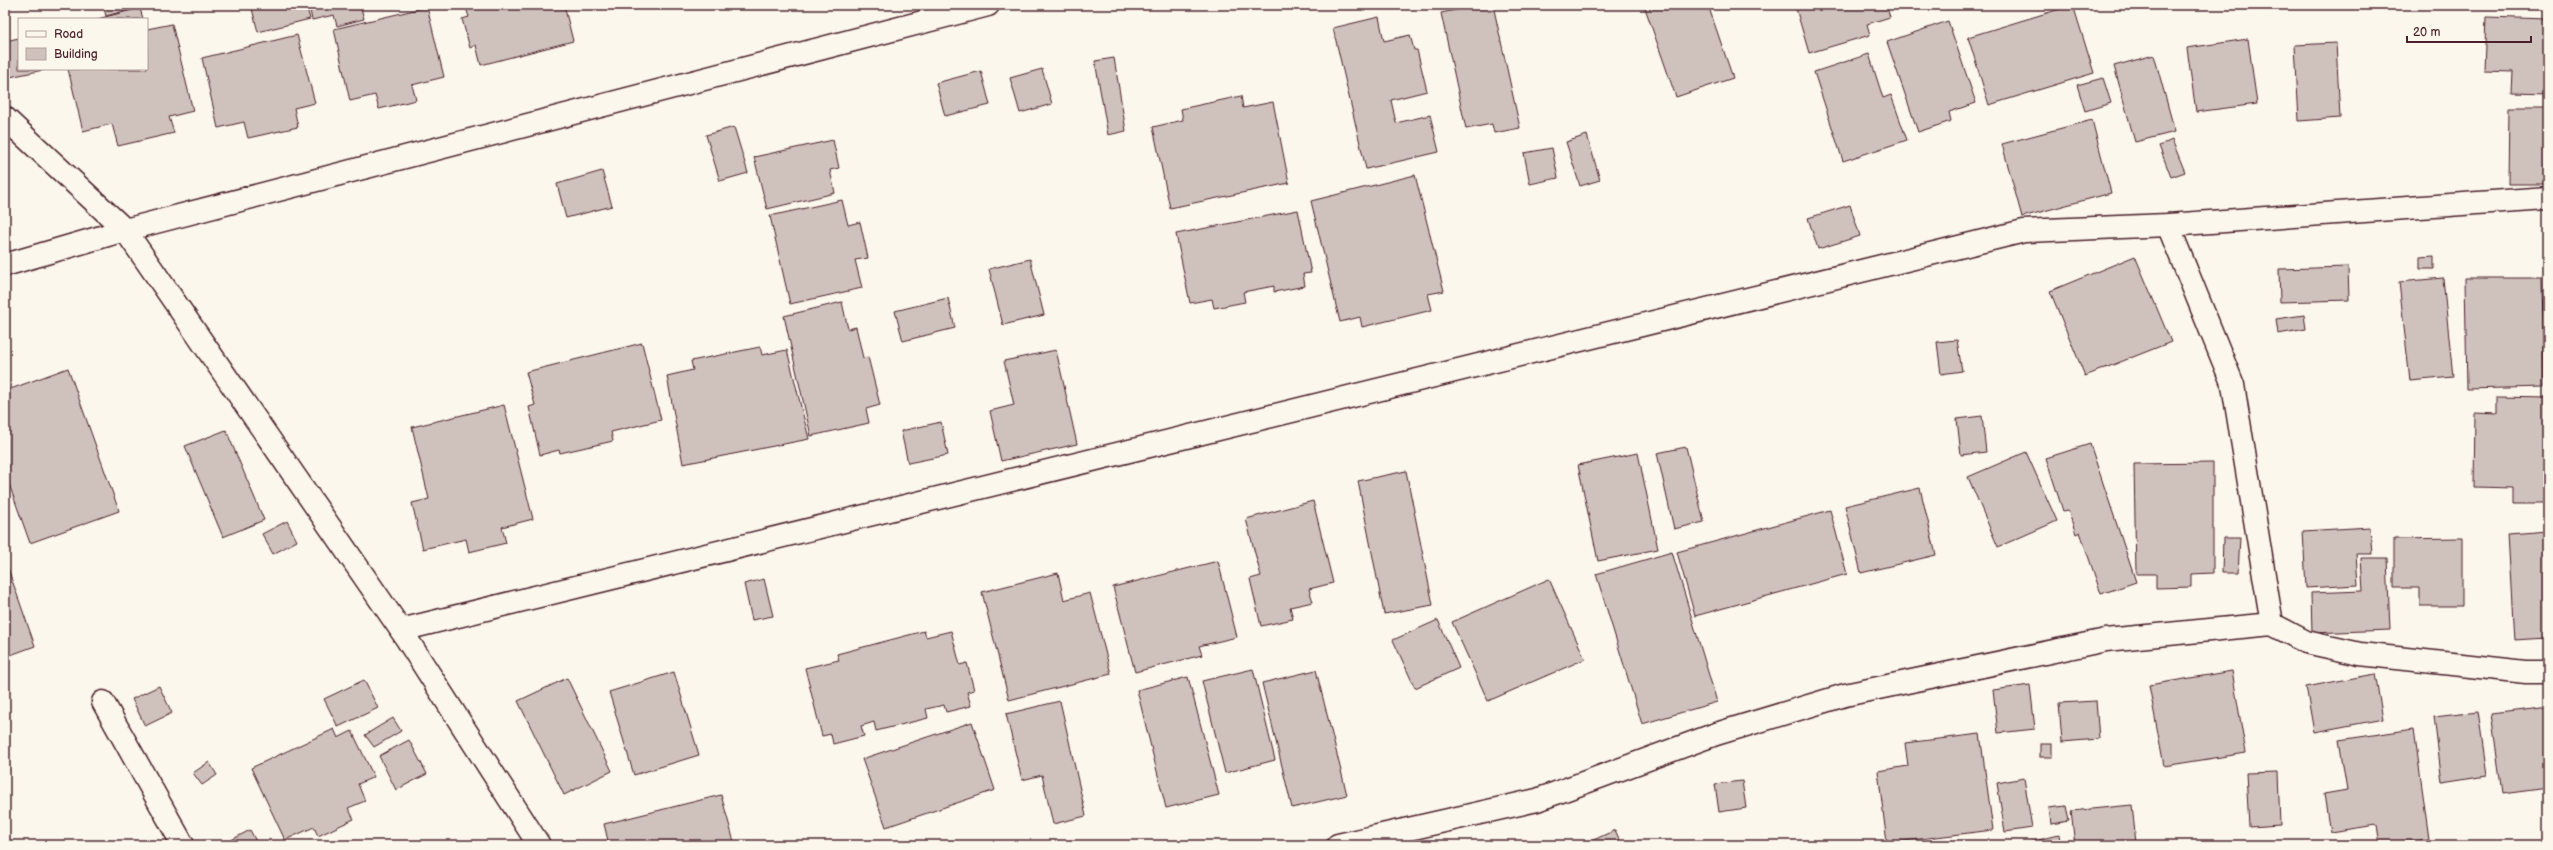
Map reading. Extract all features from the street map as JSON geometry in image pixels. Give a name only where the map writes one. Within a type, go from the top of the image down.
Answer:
[{"type":"street","points":[[5,265],[125,230],[988,5]]},
{"type":"street","points":[[5,118],[125,230],[401,630],[539,845]]},
{"type":"street","points":[[401,630],[2024,231],[2168,225],[2548,198]]},
{"type":"street","points":[[2168,225],[2233,385],[2272,624]]},
{"type":"street","points":[[1338,845],[1537,800],[1716,734],[1845,695],[2106,640],[2272,624],[2306,642],[2360,654],[2526,672],[2548,672]]},
{"type":"street","points":[[103,702],[183,845]]},
{"type":"building","points":[[103,5],[147,5],[106,16]]},
{"type":"building","points":[[251,5],[306,5],[310,19],[258,32]]},
{"type":"building","points":[[309,5],[375,5],[361,8],[364,19],[337,26],[334,15],[312,20]]},
{"type":"building","points":[[465,5],[564,5],[573,41],[481,65],[476,45],[470,48],[462,19],[469,17]]},
{"type":"building","points":[[1480,5],[1493,5],[1520,128],[1494,133],[1492,124],[1466,129],[1441,13]]},
{"type":"building","points":[[1644,5],[1708,5],[1733,78],[1676,97]]},
{"type":"building","points":[[1795,5],[1886,5],[1890,17],[1867,24],[1870,35],[1809,53]]},
{"type":"building","points":[[2073,5],[2094,73],[1989,105],[1968,37]]},
{"type":"building","points":[[2405,5],[2518,5],[2518,6],[2405,7]]},
{"type":"building","points":[[427,7],[444,77],[412,85],[416,100],[379,109],[375,95],[350,101],[334,29]]},
{"type":"building","points":[[140,8],[143,18],[101,18]]},
{"type":"building","points":[[1379,17],[1384,41],[1410,35],[1414,50],[1417,50],[1427,91],[1391,100],[1396,123],[1430,115],[1439,152],[1366,169],[1333,28]]},
{"type":"building","points":[[2486,17],[2548,19],[2548,94],[2512,93],[2513,72],[2484,71]]},
{"type":"building","points":[[1948,21],[1976,103],[1949,112],[1951,121],[1918,132],[1887,42]]},
{"type":"building","points":[[172,24],[193,111],[169,117],[174,133],[118,146],[112,124],[83,131],[68,70],[148,70],[148,29]]},
{"type":"building","points":[[297,35],[315,103],[294,108],[298,127],[248,138],[244,122],[218,128],[202,58]]},
{"type":"building","points":[[18,38],[18,70],[43,70],[5,78],[5,41]]},
{"type":"building","points":[[2248,39],[2257,104],[2196,112],[2187,48]]},
{"type":"building","points":[[2336,43],[2340,118],[2299,121],[2295,45]]},
{"type":"building","points":[[1869,54],[1883,98],[1891,95],[1907,140],[1843,161],[1814,72]]},
{"type":"building","points":[[2154,55],[2175,132],[2135,142],[2114,66]]},
{"type":"building","points":[[1114,58],[1126,131],[1108,135],[1095,61]]},
{"type":"building","points":[[1042,69],[1052,104],[1020,113],[1010,78]]},
{"type":"building","points":[[981,71],[990,105],[945,116],[936,83]]},
{"type":"building","points":[[2103,78],[2111,103],[2085,111],[2077,85]]},
{"type":"building","points":[[1241,96],[1243,108],[1273,102],[1289,183],[1170,208],[1153,127],[1183,120],[1181,109]]},
{"type":"building","points":[[2509,107],[2547,107],[2546,184],[2508,184]]},
{"type":"building","points":[[2092,120],[2111,193],[2022,217],[2002,144]]},
{"type":"building","points":[[734,127],[748,173],[720,181],[706,135]]},
{"type":"building","points":[[1587,135],[1600,180],[1580,186],[1566,142]]},
{"type":"building","points":[[833,140],[839,168],[830,170],[835,193],[767,209],[754,157]]},
{"type":"building","points":[[2172,140],[2185,172],[2171,177],[2159,146]]},
{"type":"building","points":[[1552,148],[1558,178],[1530,184],[1524,153]]},
{"type":"building","points":[[602,171],[612,206],[566,218],[557,184]]},
{"type":"building","points":[[1415,175],[1444,291],[1428,294],[1432,310],[1362,327],[1360,317],[1340,322],[1311,201]]},
{"type":"building","points":[[842,200],[848,225],[860,222],[868,258],[855,260],[862,288],[790,304],[770,216]]},
{"type":"building","points":[[1850,205],[1860,236],[1818,249],[1808,218]]},
{"type":"building","points":[[1298,210],[1311,273],[1303,274],[1305,286],[1274,292],[1274,286],[1243,292],[1245,302],[1214,308],[1212,299],[1190,303],[1176,234]]},
{"type":"building","points":[[2135,256],[2171,342],[2085,376],[2050,291]]},
{"type":"building","points":[[2434,256],[2434,269],[2420,269],[2420,257]]},
{"type":"building","points":[[1030,259],[1044,315],[1003,325],[989,269]]},
{"type":"building","points":[[2348,267],[2349,300],[2280,302],[2279,269]]},
{"type":"building","points":[[2443,278],[2453,377],[2410,381],[2399,282]]},
{"type":"building","points":[[2465,278],[2542,278],[2544,387],[2467,389]]},
{"type":"building","points":[[948,298],[955,328],[903,341],[895,311]]},
{"type":"building","points":[[842,302],[848,329],[856,327],[863,358],[868,357],[880,405],[866,409],[869,423],[811,436],[784,316]]},
{"type":"building","points":[[2304,315],[2306,329],[2278,334],[2276,319]]},
{"type":"building","points":[[1957,340],[1962,371],[1941,374],[1937,342]]},
{"type":"building","points":[[642,343],[661,420],[611,432],[613,441],[560,453],[559,450],[540,455],[529,407],[535,405],[526,372]]},
{"type":"building","points":[[760,347],[762,355],[787,350],[809,439],[683,464],[667,376],[693,370],[691,361]]},
{"type":"building","points":[[1056,350],[1077,444],[1001,461],[990,411],[1014,405],[1004,361]]},
{"type":"building","points":[[68,368],[119,511],[30,543],[5,473],[5,391]]},
{"type":"building","points":[[2497,397],[2548,398],[2548,503],[2514,503],[2514,488],[2474,487],[2475,413],[2497,414]]},
{"type":"building","points":[[504,405],[533,519],[502,527],[506,543],[469,552],[466,539],[423,549],[412,503],[429,499],[412,427]]},
{"type":"building","points":[[1982,416],[1986,452],[1961,455],[1957,419]]},
{"type":"building","points":[[941,422],[948,455],[908,463],[901,431]]},
{"type":"building","points":[[226,430],[264,520],[223,537],[185,446]]},
{"type":"building","points":[[2090,444],[2136,582],[2101,594],[2080,532],[2076,534],[2068,510],[2063,511],[2046,458]]},
{"type":"building","points":[[1686,447],[1704,522],[1674,529],[1657,453]]},
{"type":"building","points":[[2026,452],[2057,521],[1998,547],[1968,477]]},
{"type":"building","points":[[1638,453],[1658,549],[1598,561],[1578,465]]},
{"type":"building","points":[[2213,463],[2213,573],[2191,574],[2191,587],[2156,588],[2156,574],[2136,574],[2134,464]]},
{"type":"building","points":[[1406,471],[1433,605],[1384,614],[1358,481]]},
{"type":"building","points":[[1920,488],[1936,555],[1861,573],[1845,506]]},
{"type":"building","points":[[1313,501],[1333,583],[1309,589],[1313,602],[1290,607],[1293,619],[1261,626],[1250,579],[1261,576],[1246,519]]},
{"type":"building","points":[[1830,510],[1847,574],[1695,616],[1677,552]]},
{"type":"building","points":[[287,521],[297,541],[273,554],[262,534]]},
{"type":"building","points":[[2370,527],[2372,554],[2356,554],[2358,585],[2306,588],[2303,531]]},
{"type":"building","points":[[2548,531],[2548,638],[2514,640],[2508,534]]},
{"type":"building","points":[[2223,538],[2240,538],[2238,573],[2222,573]]},
{"type":"building","points":[[2462,538],[2462,606],[2420,606],[2420,588],[2394,588],[2394,539]]},
{"type":"building","points":[[1672,552],[1717,702],[1642,724],[1596,574]]},
{"type":"building","points":[[2361,558],[2387,558],[2390,630],[2312,633],[2311,593],[2363,591]]},
{"type":"building","points":[[5,560],[35,646],[5,657]]},
{"type":"building","points":[[1218,561],[1237,637],[1199,646],[1202,655],[1135,672],[1113,587]]},
{"type":"building","points":[[1058,573],[1064,600],[1090,593],[1111,674],[1009,700],[982,592]]},
{"type":"building","points":[[764,579],[773,616],[752,620],[744,584]]},
{"type":"building","points":[[1549,579],[1585,659],[1488,701],[1452,622]]},
{"type":"building","points":[[1438,620],[1459,668],[1415,688],[1393,640]]},
{"type":"building","points":[[924,631],[926,637],[951,631],[960,665],[967,663],[974,690],[967,692],[971,706],[946,712],[944,705],[926,709],[928,718],[876,731],[874,722],[861,726],[864,736],[833,744],[831,734],[822,736],[805,668],[839,660],[837,654]]},
{"type":"building","points":[[1253,669],[1275,760],[1225,773],[1202,681]]},
{"type":"building","points":[[1316,670],[1347,795],[1292,808],[1262,683]]},
{"type":"building","points":[[2232,671],[2246,753],[2164,766],[2149,685]]},
{"type":"building","points":[[674,672],[699,755],[634,775],[609,692]]},
{"type":"building","points":[[2375,674],[2383,719],[2314,732],[2306,687]]},
{"type":"building","points":[[1188,677],[1219,795],[1166,808],[1137,690]]},
{"type":"building","points":[[567,678],[612,771],[564,795],[518,701]]},
{"type":"building","points":[[364,680],[378,708],[338,727],[324,699]]},
{"type":"building","points":[[2030,685],[2035,729],[1998,733],[1993,690]]},
{"type":"building","points":[[159,686],[172,713],[145,726],[132,699]]},
{"type":"building","points":[[1060,701],[1086,816],[1053,824],[1042,775],[1022,780],[1006,714]]},
{"type":"building","points":[[2096,701],[2099,739],[2062,742],[2059,703]]},
{"type":"building","points":[[2548,707],[2548,787],[2502,793],[2491,714]]},
{"type":"building","points":[[2478,711],[2487,775],[2442,782],[2434,716]]},
{"type":"building","points":[[393,718],[401,731],[374,747],[365,735]]},
{"type":"building","points":[[972,722],[995,790],[886,827],[862,759]]},
{"type":"building","points":[[334,729],[338,738],[352,731],[374,777],[358,784],[365,801],[348,808],[354,819],[318,836],[314,827],[285,840],[251,768]]},
{"type":"building","points":[[2414,729],[2429,839],[2380,845],[2377,825],[2330,832],[2324,794],[2347,790],[2339,740]]},
{"type":"building","points":[[1980,734],[1993,830],[1887,843],[1878,771],[1908,766],[1905,743]]},
{"type":"building","points":[[409,740],[427,774],[396,790],[379,756]]},
{"type":"building","points":[[2040,744],[2052,744],[2052,757],[2040,757]]},
{"type":"building","points":[[209,762],[217,775],[202,785],[193,773]]},
{"type":"building","points":[[2278,772],[2280,825],[2249,827],[2246,773]]},
{"type":"building","points":[[2024,778],[2032,828],[2005,832],[1997,783]]},
{"type":"building","points":[[1742,781],[1746,808],[1719,812],[1715,784]]},
{"type":"building","points":[[721,795],[734,842],[722,845],[609,845],[604,824]]},
{"type":"building","points":[[2132,805],[2136,843],[2075,845],[2071,811]]},
{"type":"building","points":[[2066,806],[2069,821],[2051,824],[2049,808]]},
{"type":"building","points":[[250,830],[258,845],[222,845]]},
{"type":"building","points":[[1615,830],[1622,845],[1583,845]]},
{"type":"building","points":[[2059,835],[2061,845],[2031,845],[2030,842]]}]
